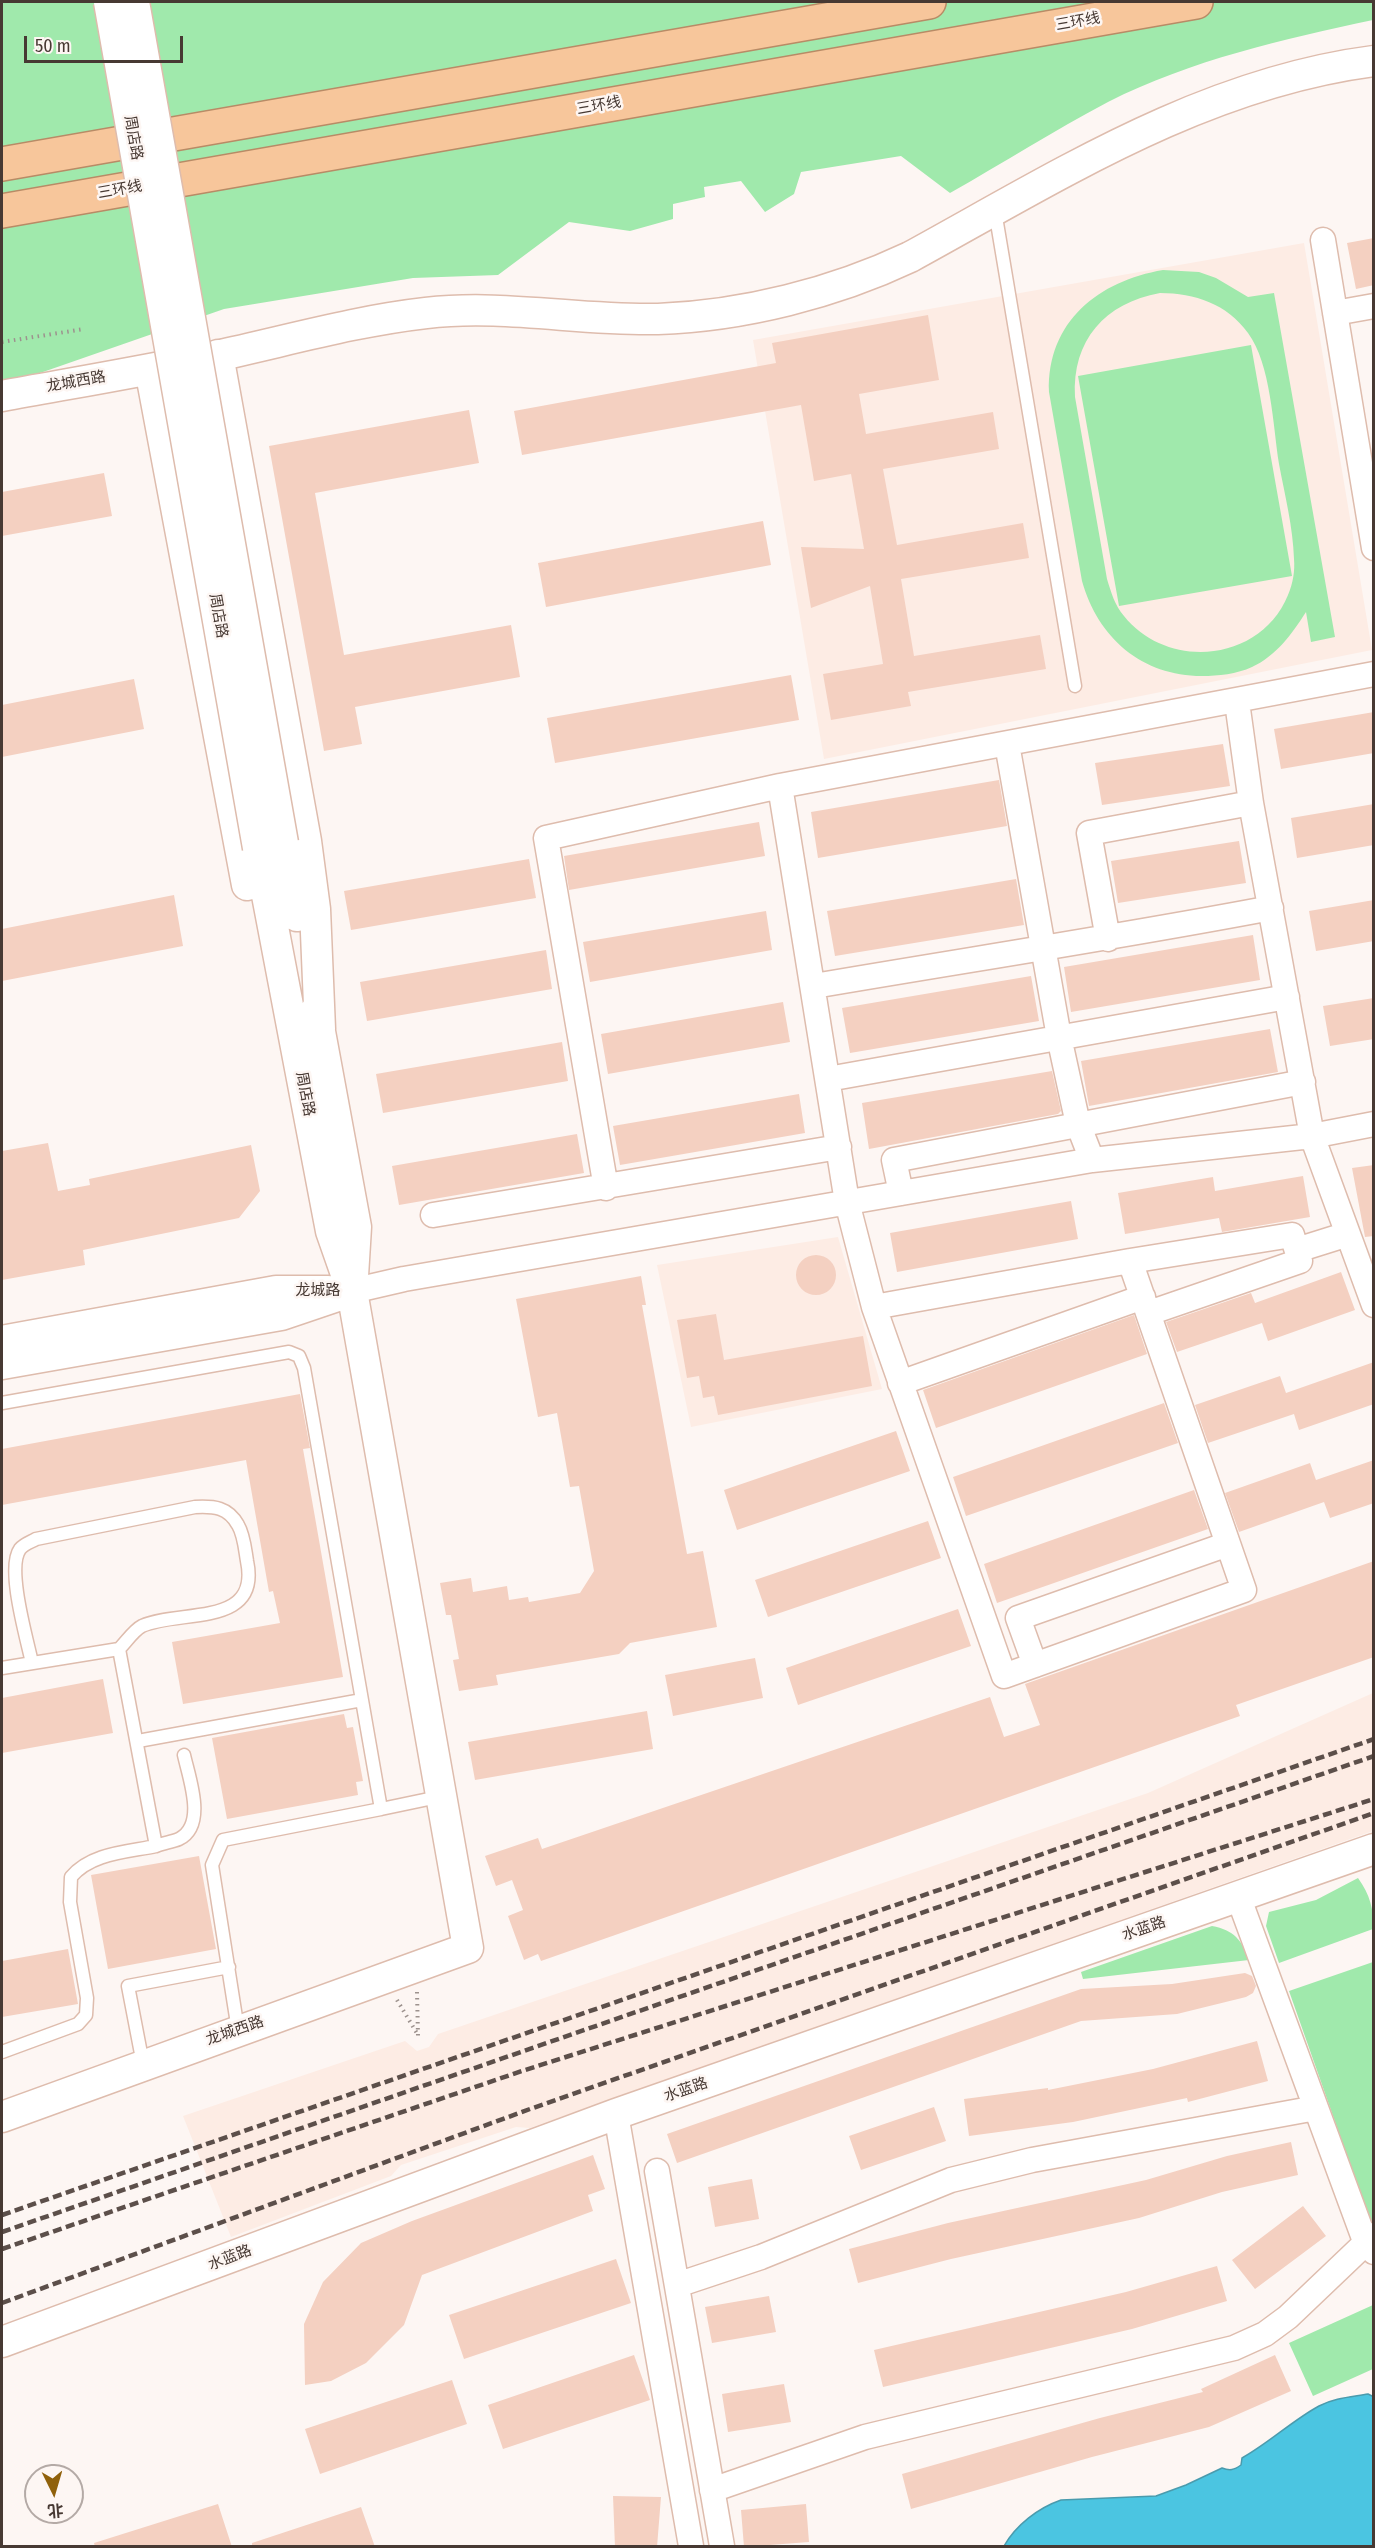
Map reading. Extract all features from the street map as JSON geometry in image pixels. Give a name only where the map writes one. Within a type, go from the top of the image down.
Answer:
[{"type":"highway","points":[[2,164],[929,2]]},
{"type":"highway","name":"三环线","points":[[2,211],[1196,2]]},
{"type":"street","name":"周店路","points":[[109,2],[307,1031],[468,1948]]},
{"type":"street","name":"周店路","points":[[134,2],[271,845]]},
{"type":"street","name":"龙城西路","points":[[2,396],[150,369],[369,322],[427,313],[472,310],[658,319],[707,314],[816,292],[885,269],[1130,137],[1196,107],[1275,81],[1374,62]]},
{"type":"street","points":[[1323,240],[1374,548]]},
{"type":"street","points":[[1335,313],[1374,306]]},
{"type":"street","points":[[218,355],[306,840],[315,909],[307,1031]]},
{"type":"street","points":[[150,369],[239,854],[254,916],[307,1031]]},
{"type":"street","points":[[606,1188],[546,838],[780,786],[1237,702],[1374,674]]},
{"type":"street","points":[[1237,702],[1251,803],[1312,1137],[1374,1305]]},
{"type":"street","points":[[1007,744],[1059,1036],[1078,1124],[1092,1160]]},
{"type":"street","points":[[780,786],[847,1202],[874,1307],[1004,1676],[1244,1590],[1130,1261]]},
{"type":"street","points":[[1108,939],[1089,833],[1251,803]]},
{"type":"street","points":[[814,986],[1043,947],[1108,939],[1270,908]]},
{"type":"street","points":[[828,1079],[1287,997]]},
{"type":"street","points":[[901,1193],[894,1160],[1303,1082]]},
{"type":"street","points":[[352,1291],[404,1279],[1092,1160],[1312,1137],[1374,1124]]},
{"type":"street","points":[[433,1215],[606,1188],[839,1147]]},
{"type":"street","points":[[1297,1250],[1348,1234]]},
{"type":"street","points":[[874,1307],[1130,1261],[1292,1235],[1300,1261],[1146,1305],[900,1383]]},
{"type":"street","name":"龙城路","points":[[2,1341],[276,1291],[352,1291]]},
{"type":"street","name":"龙城路","points":[[2,1364],[281,1315],[352,1291]]},
{"type":"street","points":[[1035,1665],[1018,1617],[1228,1544]]},
{"type":"street","name":"水蓝路","points":[[2,2342],[616,2114],[1238,1896],[1372,1854]]},
{"type":"street","points":[[712,2490],[865,2437],[1234,2348],[1265,2334],[1288,2317],[1371,2243],[1317,2108],[1238,1896]]},
{"type":"street","name":"龙城西路","points":[[2,2117],[468,1948]]},
{"type":"street","points":[[677,2285],[761,2257],[951,2180],[1032,2160],[1317,2108]]},
{"type":"street","points":[[616,2114],[691,2547]]},
{"type":"street","points":[[657,2171],[722,2547]]},
{"type":"lane","points":[[995,210],[1075,686]]},
{"type":"lane","points":[[2,1403],[289,1352],[299,1356],[304,1368],[381,1809]]},
{"type":"lane","points":[[2,1668],[119,1649],[141,1626],[225,1610],[238,1601],[248,1588],[249,1571],[241,1530],[232,1514],[216,1506],[195,1507],[36,1539],[21,1547],[15,1560],[16,1578],[32,1663]]},
{"type":"lane","points":[[119,1649],[156,1845]]},
{"type":"lane","points":[[138,1741],[362,1701]]},
{"type":"lane","points":[[2,2052],[78,2024],[86,2015],[87,1998],[70,1902],[71,1877],[79,1867],[100,1857],[180,1838],[191,1827],[195,1812],[184,1755]]},
{"type":"lane","points":[[238,2030],[212,1865],[223,1840],[443,1796]]},
{"type":"lane","points":[[143,2064],[128,1986],[229,1967]]},
{"type":"path","points":[[2,342],[84,329]]},
{"type":"path","points":[[397,1999],[418,2036],[418,1993]]},
{"type":"shaded area","points":[[1304,243],[1372,650],[824,759],[753,340]]},
{"type":"shaded area","points":[[838,1237],[882,1389],[691,1427],[657,1265]]},
{"type":"shaded area","points":[[1373,1693],[1373,1831],[530,2128],[516,2127],[401,2165],[391,2176],[231,2237],[183,2116],[405,2041],[417,2051],[429,2047],[438,2034],[1148,1793]]},
{"type":"green space","points":[[2,2],[1373,2],[1373,20],[1238,52],[1140,87],[1088,113],[950,193],[901,156],[801,172],[794,194],[765,212],[741,181],[704,187],[705,197],[673,204],[673,219],[630,231],[569,222],[498,275],[413,278],[224,309],[20,380],[2,383]]},
{"type":"green space","points":[[1163,270],[1199,272],[1216,278],[1248,297],[1274,293],[1335,637],[1311,642],[1306,612],[1283,644],[1261,662],[1234,673],[1202,676],[1160,669],[1142,661],[1111,636],[1099,620],[1082,581],[1049,392],[1051,367],[1057,345],[1067,325],[1081,308],[1098,295],[1140,275]],"holes":[[[1160,293],[1198,298],[1220,308],[1240,323],[1256,346],[1270,396],[1292,535],[1294,564],[1292,582],[1288,595],[1275,617],[1257,634],[1236,646],[1212,651],[1188,651],[1164,645],[1143,634],[1118,608],[1107,579],[1075,397],[1079,358],[1096,327],[1123,305]]]},
{"type":"green space","points":[[1251,345],[1292,576],[1119,606],[1078,376]]},
{"type":"green space","points":[[1358,1878],[1370,1902],[1373,1929],[1279,1963],[1266,1926],[1269,1912],[1316,1900]]},
{"type":"green space","points":[[1212,1926],[1232,1933],[1240,1942],[1249,1960],[1083,1979],[1081,1972]]},
{"type":"green space","points":[[1373,1962],[1374,2219],[1370,2221],[1289,1991]]},
{"type":"green space","points":[[1373,2305],[1373,2369],[1313,2396],[1289,2343]]},
{"type":"water","points":[[1368,2394],[1374,2397],[1373,2546],[1004,2546],[1021,2524],[1052,2503],[1061,2500],[1156,2496],[1222,2468],[1230,2470],[1236,2468],[1241,2465],[1242,2458],[1325,2403]]},
{"type":"building","points":[[1374,238],[1374,285],[1356,289],[1347,243]]},
{"type":"building","points":[[928,315],[939,380],[859,394],[866,434],[993,412],[999,449],[883,469],[897,545],[1023,523],[1029,558],[901,579],[914,656],[1040,635],[1046,669],[908,692],[911,706],[831,720],[823,674],[883,664],[870,586],[811,608],[801,547],[864,549],[851,474],[814,481],[801,405],[522,455],[514,411],[776,363],[772,343]]},
{"type":"building","points":[[469,410],[479,463],[315,493],[344,655],[511,625],[520,677],[355,707],[362,744],[324,751],[269,446]]},
{"type":"building","points":[[104,473],[112,516],[2,536],[2,492]]},
{"type":"building","points":[[763,521],[771,565],[546,607],[538,563]]},
{"type":"building","points":[[791,675],[799,720],[555,763],[547,718]]},
{"type":"building","points":[[134,679],[144,729],[2,757],[2,705]]},
{"type":"building","points":[[1374,712],[1374,753],[1281,769],[1274,729]]},
{"type":"building","points":[[1223,744],[1230,786],[1102,805],[1095,763]]},
{"type":"building","points":[[999,780],[1007,826],[818,858],[811,812]]},
{"type":"building","points":[[1374,804],[1374,845],[1297,858],[1291,818]]},
{"type":"building","points":[[759,822],[765,856],[569,890],[564,856]]},
{"type":"building","points":[[1239,841],[1246,883],[1118,903],[1111,861]]},
{"type":"building","points":[[529,859],[536,898],[351,930],[344,891]]},
{"type":"building","points":[[1016,879],[1024,925],[835,956],[827,911]]},
{"type":"building","points":[[174,895],[183,946],[2,981],[2,929]]},
{"type":"building","points":[[1374,900],[1374,941],[1316,951],[1309,911]]},
{"type":"building","points":[[766,911],[772,950],[590,982],[583,942]]},
{"type":"building","points":[[1253,935],[1260,980],[1071,1012],[1064,967]]},
{"type":"building","points":[[546,950],[552,989],[367,1021],[360,982]]},
{"type":"building","points":[[1031,976],[1039,1021],[850,1053],[842,1008]]},
{"type":"building","points":[[1374,998],[1374,1039],[1330,1046],[1323,1006]]},
{"type":"building","points":[[783,1002],[790,1042],[608,1074],[601,1034]]},
{"type":"building","points":[[1270,1029],[1278,1072],[1089,1106],[1081,1061]]},
{"type":"building","points":[[562,1042],[568,1081],[383,1113],[376,1074]]},
{"type":"building","points":[[1052,1071],[1061,1111],[1058,1114],[869,1149],[862,1103]]},
{"type":"building","points":[[799,1094],[805,1133],[620,1165],[613,1126]]},
{"type":"building","points":[[577,1134],[584,1173],[399,1205],[392,1166]]},
{"type":"building","points":[[48,1143],[58,1191],[90,1185],[89,1179],[251,1145],[260,1191],[239,1218],[83,1250],[85,1265],[2,1280],[2,1151]]},
{"type":"building","points":[[1374,1165],[1374,1236],[1365,1237],[1352,1168]]},
{"type":"building","points":[[1303,1176],[1310,1217],[1222,1232],[1219,1218],[1125,1234],[1118,1193],[1213,1177],[1215,1191]]},
{"type":"building","points":[[1071,1201],[1078,1239],[897,1272],[890,1233]]},
{"type":"building","points":[[816,1255],[824,1256],[830,1261],[835,1267],[835,1283],[830,1289],[824,1294],[816,1295],[808,1294],[802,1289],[797,1283],[796,1275],[797,1267],[802,1261],[808,1256]]},
{"type":"building","points":[[1341,1272],[1355,1310],[1268,1341],[1262,1323],[1177,1352],[1166,1322],[1251,1293],[1255,1303]]},
{"type":"building","points":[[641,1276],[646,1305],[642,1305],[687,1554],[703,1551],[717,1627],[630,1643],[619,1654],[496,1675],[498,1685],[459,1691],[453,1660],[459,1659],[451,1615],[446,1615],[440,1583],[471,1578],[473,1592],[507,1586],[509,1600],[528,1597],[529,1602],[580,1593],[594,1571],[579,1486],[570,1487],[557,1413],[538,1417],[516,1299]]},
{"type":"building","points":[[716,1314],[724,1360],[863,1336],[872,1386],[718,1415],[714,1396],[703,1398],[699,1376],[687,1378],[677,1320]]},
{"type":"building","points":[[1134,1315],[1147,1354],[936,1428],[923,1390]]},
{"type":"building","points":[[1374,1362],[1374,1404],[1299,1430],[1294,1414],[1208,1443],[1195,1405],[1280,1376],[1286,1393]]},
{"type":"building","points":[[300,1394],[310,1448],[303,1449],[343,1677],[183,1704],[172,1642],[280,1623],[273,1591],[269,1592],[246,1460],[2,1505],[2,1449]]},
{"type":"building","points":[[1164,1403],[1178,1443],[966,1516],[953,1477]]},
{"type":"building","points":[[896,1431],[910,1471],[737,1530],[724,1490]]},
{"type":"building","points":[[1374,1460],[1374,1503],[1330,1518],[1324,1502],[1239,1532],[1225,1493],[1310,1463],[1316,1480]]},
{"type":"building","points":[[1194,1490],[1208,1529],[997,1603],[984,1564]]},
{"type":"building","points":[[928,1521],[941,1558],[768,1617],[755,1580]]},
{"type":"building","points":[[1374,1561],[1374,1657],[1236,1705],[1240,1716],[541,1961],[538,1954],[524,1960],[508,1916],[523,1910],[512,1880],[496,1886],[485,1856],[538,1838],[542,1849],[990,1697],[1004,1737],[1040,1725],[1025,1684]]},
{"type":"building","points":[[958,1609],[971,1646],[798,1705],[786,1668]]},
{"type":"building","points":[[755,1658],[763,1698],[673,1716],[665,1675]]},
{"type":"building","points":[[103,1679],[113,1733],[2,1753],[2,1698]]},
{"type":"building","points":[[647,1711],[653,1749],[475,1780],[468,1742]]},
{"type":"building","points":[[344,1714],[347,1728],[353,1727],[363,1781],[356,1782],[358,1795],[227,1819],[212,1738]]},
{"type":"building","points":[[199,1856],[216,1949],[108,1969],[91,1875]]},
{"type":"building","points":[[68,1949],[78,2004],[2,2017],[2,1961]]},
{"type":"building","points":[[1245,1973],[1252,1976],[1256,1986],[1253,1993],[1246,1997],[1177,2014],[1081,2021],[677,2163],[667,2134],[1081,1989],[1172,1984]]},
{"type":"building","points":[[1257,2041],[1268,2081],[1188,2102],[1187,2098],[1073,2122],[969,2136],[964,2099],[1048,2088],[1048,2090],[1153,2069]]},
{"type":"building","points":[[934,2107],[946,2141],[861,2170],[849,2136]]},
{"type":"building","points":[[1291,2142],[1298,2175],[1222,2192],[1139,2218],[951,2259],[858,2283],[849,2249],[948,2223],[1146,2180],[1227,2156]]},
{"type":"building","points":[[593,2155],[605,2189],[588,2195],[593,2211],[422,2275],[404,2325],[366,2363],[331,2381],[305,2385],[304,2324],[323,2282],[361,2243],[412,2221]]},
{"type":"building","points":[[752,2179],[759,2219],[715,2227],[708,2187]]},
{"type":"building","points":[[1303,2206],[1326,2236],[1255,2289],[1232,2260]]},
{"type":"building","points":[[616,2259],[631,2303],[464,2359],[449,2315]]},
{"type":"building","points":[[1217,2266],[1227,2301],[1132,2329],[883,2387],[874,2350],[1126,2292]]},
{"type":"building","points":[[769,2296],[776,2332],[712,2343],[705,2307]]},
{"type":"building","points":[[634,2355],[650,2400],[503,2449],[488,2405]]},
{"type":"building","points":[[1275,2355],[1291,2391],[1209,2427],[1092,2457],[911,2509],[902,2474],[1100,2418],[1203,2392],[1201,2389]]},
{"type":"building","points":[[452,2380],[467,2424],[320,2474],[305,2429]]},
{"type":"building","points":[[784,2384],[791,2422],[728,2432],[722,2394]]},
{"type":"building","points":[[613,2496],[661,2497],[657,2547],[615,2547]]},
{"type":"building","points":[[218,2504],[232,2547],[95,2547],[94,2543]]},
{"type":"building","points":[[806,2504],[809,2542],[744,2547],[741,2510]]},
{"type":"building","points":[[361,2507],[375,2547],[252,2547],[252,2543]]},
{"type":"railway","points":[[2,2215],[1374,1739]]},
{"type":"railway","points":[[2,2232],[1374,1756]]},
{"type":"railway","points":[[2,2249],[522,2071],[1374,1799]]},
{"type":"railway","points":[[2,2303],[530,2109],[1374,1813]]}]
